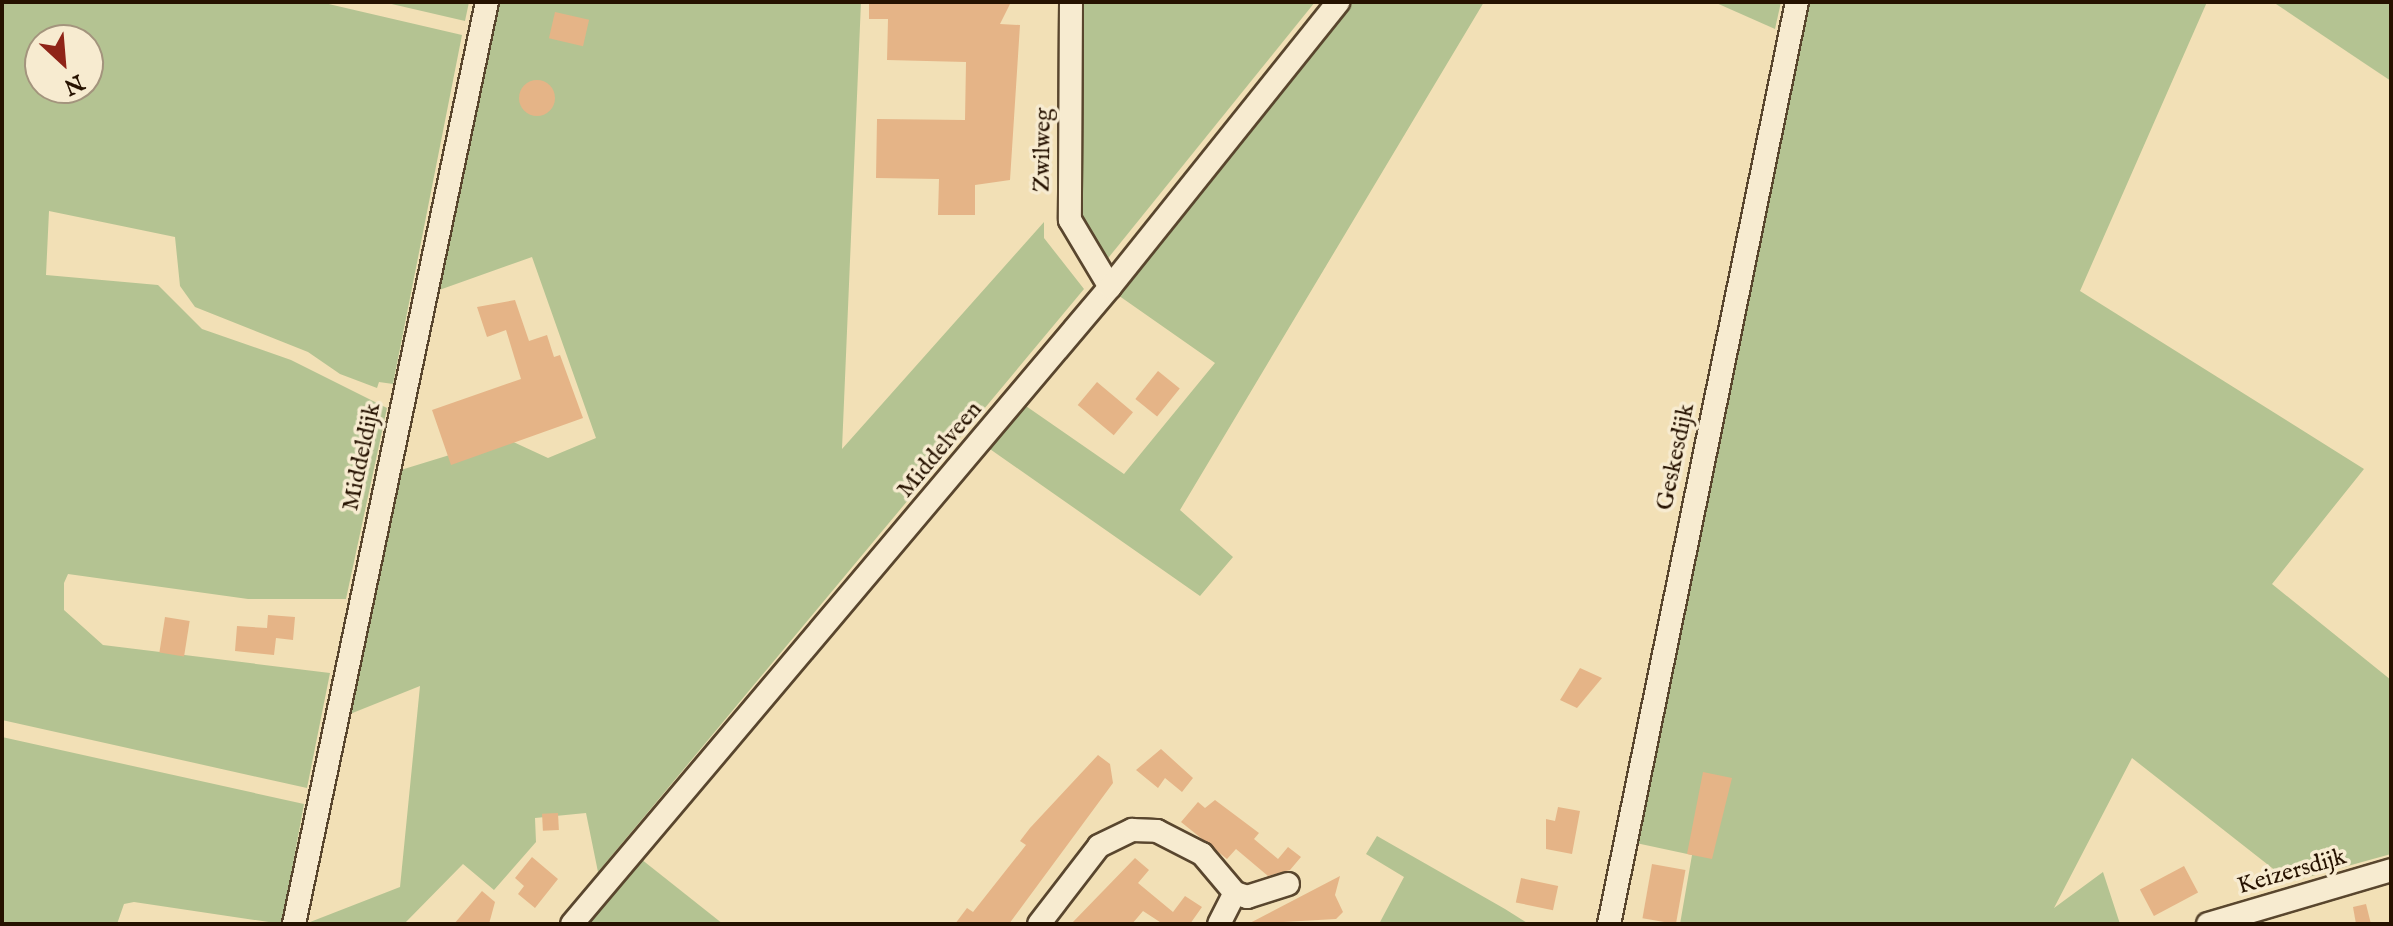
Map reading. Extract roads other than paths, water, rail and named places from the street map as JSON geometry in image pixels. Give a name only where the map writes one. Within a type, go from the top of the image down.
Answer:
[{"type":"street","name":"Middeldijk","points":[[294,924],[487,2]]},
{"type":"street","name":"Zwilweg","points":[[1071,2],[1070,220],[1110,287]]},
{"type":"street","name":"Middelveen","points":[[572,924],[1110,287],[1338,2]]},
{"type":"street","name":"Geskesdijk","points":[[1609,924],[1797,2]]},
{"type":"street","points":[[1039,924],[1099,846],[1132,830],[1157,831],[1202,854],[1235,893],[1247,897],[1288,884]]},
{"type":"street","name":"Keizersdijk","points":[[2208,924],[2391,870]]},
{"type":"street","points":[[1219,924],[1235,893]]}]
